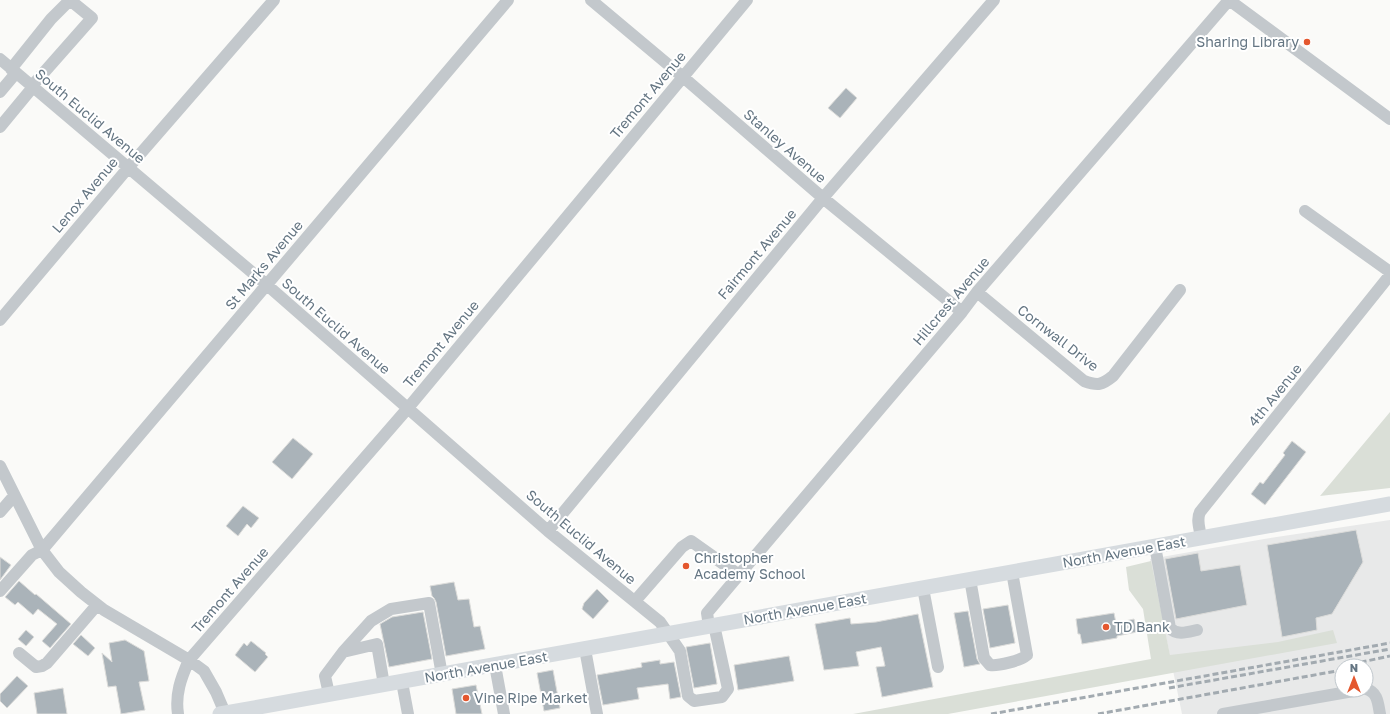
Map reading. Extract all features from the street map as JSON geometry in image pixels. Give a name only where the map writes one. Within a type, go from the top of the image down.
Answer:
[{"type":"main road","name":"North Avenue East","points":[[222,714],[258,711],[329,694],[442,675],[711,625],[1390,504]]},
{"type":"street","points":[[0,92],[51,19],[70,0],[92,18],[32,87],[0,127]]},
{"type":"street","name":"Lenox Avenue","points":[[0,320],[128,168],[274,0]]},
{"type":"street","name":"St Marks Avenue","points":[[0,590],[32,556],[42,550],[508,0]]},
{"type":"street","name":"Stanley Avenue","points":[[591,0],[823,198],[962,312]]},
{"type":"street","name":"Tremont Avenue","points":[[178,714],[178,692],[181,678],[189,660],[408,408],[747,0]]},
{"type":"street","name":"Fairmont Avenue","points":[[548,531],[823,198],[994,0]]},
{"type":"street","points":[[1229,0],[1390,119]]},
{"type":"street","name":"Hillcrest Avenue","points":[[711,625],[707,613],[962,312],[977,292],[1229,0]]},
{"type":"street","name":"South Euclid Avenue","points":[[0,59],[267,285],[548,531],[660,622],[680,651],[688,696],[694,701],[722,697],[728,689],[711,625]]},
{"type":"street","points":[[1305,211],[1390,272]]},
{"type":"street","name":"4th Avenue","points":[[1201,538],[1198,520],[1200,512],[1390,275]]},
{"type":"street","name":"Cornwall Drive","points":[[977,292],[1084,381],[1095,385],[1105,382],[1113,376],[1180,290]]},
{"type":"street","points":[[0,466],[42,550],[60,572],[81,592],[104,610],[189,660],[204,671],[213,686],[222,714]]},
{"type":"street","points":[[0,501],[14,494]]},
{"type":"street","points":[[0,512],[14,494]]},
{"type":"street","points":[[635,601],[682,547],[692,541],[739,575]]},
{"type":"street","points":[[1155,546],[1170,628],[1178,633],[1197,630]]},
{"type":"street","points":[[970,579],[984,658],[990,665],[994,666],[1018,660],[1027,655],[1012,572]]},
{"type":"street","points":[[923,588],[938,667]]},
{"type":"street","points":[[329,694],[325,676],[343,652],[370,621],[391,609],[429,603],[442,675]]},
{"type":"street","points":[[19,653],[36,667],[47,663],[97,605]]},
{"type":"street","points":[[343,652],[377,644],[384,685]]},
{"type":"street","points":[[585,649],[598,714]]},
{"type":"street","points":[[495,665],[504,714]]},
{"type":"street","points":[[402,682],[408,714]]},
{"type":"street","points":[[1223,714],[1334,694]]},
{"type":"street","points":[[1374,694],[1377,697],[1380,714]]},
{"type":"shaded area","points":[[1390,412],[1390,488],[1320,496]]},
{"type":"shaded area","points":[[1390,520],[1390,714],[1182,714],[1150,559],[1264,539]]},
{"type":"shaded area","points":[[1151,561],[1170,655],[1278,642],[1333,630],[1337,643],[948,714],[853,714],[1151,659],[1143,609],[1129,590],[1126,567]]},
{"type":"building","points":[[846,88],[857,98],[840,118],[828,108]]},
{"type":"building","points":[[293,438],[313,454],[292,479],[272,462]]},
{"type":"building","points":[[1292,441],[1306,452],[1265,505],[1251,494],[1260,482],[1263,484],[1285,455],[1283,453]]},
{"type":"building","points":[[243,506],[259,518],[251,528],[247,524],[238,536],[226,526]]},
{"type":"building","points":[[1356,530],[1363,562],[1332,614],[1316,618],[1317,630],[1282,637],[1267,545]]},
{"type":"building","points":[[1198,553],[1201,571],[1240,565],[1247,605],[1176,619],[1165,559]]},
{"type":"building","points":[[0,557],[11,565],[0,580]]},
{"type":"building","points":[[19,581],[71,624],[50,648],[42,641],[57,624],[38,609],[33,615],[18,602],[15,605],[5,597]]},
{"type":"building","points":[[454,582],[458,600],[469,599],[474,627],[480,626],[485,649],[446,656],[436,602],[432,596],[430,586]]},
{"type":"building","points":[[597,589],[609,601],[593,619],[582,609],[584,603]]},
{"type":"building","points":[[1008,605],[1015,643],[990,648],[983,609]]},
{"type":"building","points":[[968,611],[977,659],[980,664],[964,667],[954,613]]},
{"type":"building","points":[[423,612],[432,659],[389,667],[380,624],[392,617]]},
{"type":"building","name":"TD Bank","points":[[1114,613],[1116,623],[1134,619],[1137,632],[1117,636],[1117,638],[1082,644],[1080,634],[1078,634],[1076,619]]},
{"type":"building","points":[[918,614],[933,687],[882,697],[876,667],[885,666],[881,647],[856,652],[859,666],[824,670],[815,624],[850,618],[851,624],[876,622]]},
{"type":"building","points":[[26,630],[34,637],[26,646],[18,639]]},
{"type":"building","points":[[81,635],[95,648],[88,656],[73,644]]},
{"type":"building","points":[[125,640],[144,651],[149,681],[139,682],[145,710],[121,714],[116,686],[108,687],[102,653],[112,662],[109,643]]},
{"type":"building","points":[[251,641],[266,653],[265,654],[268,657],[255,672],[235,655],[244,643],[247,646]]},
{"type":"building","points":[[710,643],[717,684],[694,688],[686,647]]},
{"type":"building","points":[[789,656],[794,681],[738,690],[734,665]]},
{"type":"building","points":[[660,660],[660,664],[674,662],[681,697],[670,699],[668,684],[637,688],[639,699],[603,705],[597,675],[642,667],[641,663]]},
{"type":"building","points":[[553,670],[560,708],[544,711],[537,673]]},
{"type":"building","points":[[17,676],[28,686],[7,708],[0,701],[0,694]]},
{"type":"building","name":"Vine Ripe Market","points":[[476,685],[482,714],[456,714],[452,689]]},
{"type":"building","points":[[63,688],[67,714],[37,714],[34,693]]},
{"type":"railway","points":[[991,714],[1390,643]]},
{"type":"railway","points":[[1169,688],[1390,649]]},
{"type":"railway","points":[[1374,659],[1390,656]]},
{"type":"railway","points":[[1098,714],[1334,671]]},
{"type":"place","name":"Sharing Library","points":[[1307,42]]},
{"type":"place","name":"Christopher Academy School","points":[[686,566]]},
{"type":"place","name":"TD Bank","points":[[1106,627]]},
{"type":"place","name":"Vine Ripe Market","points":[[466,698]]}]
